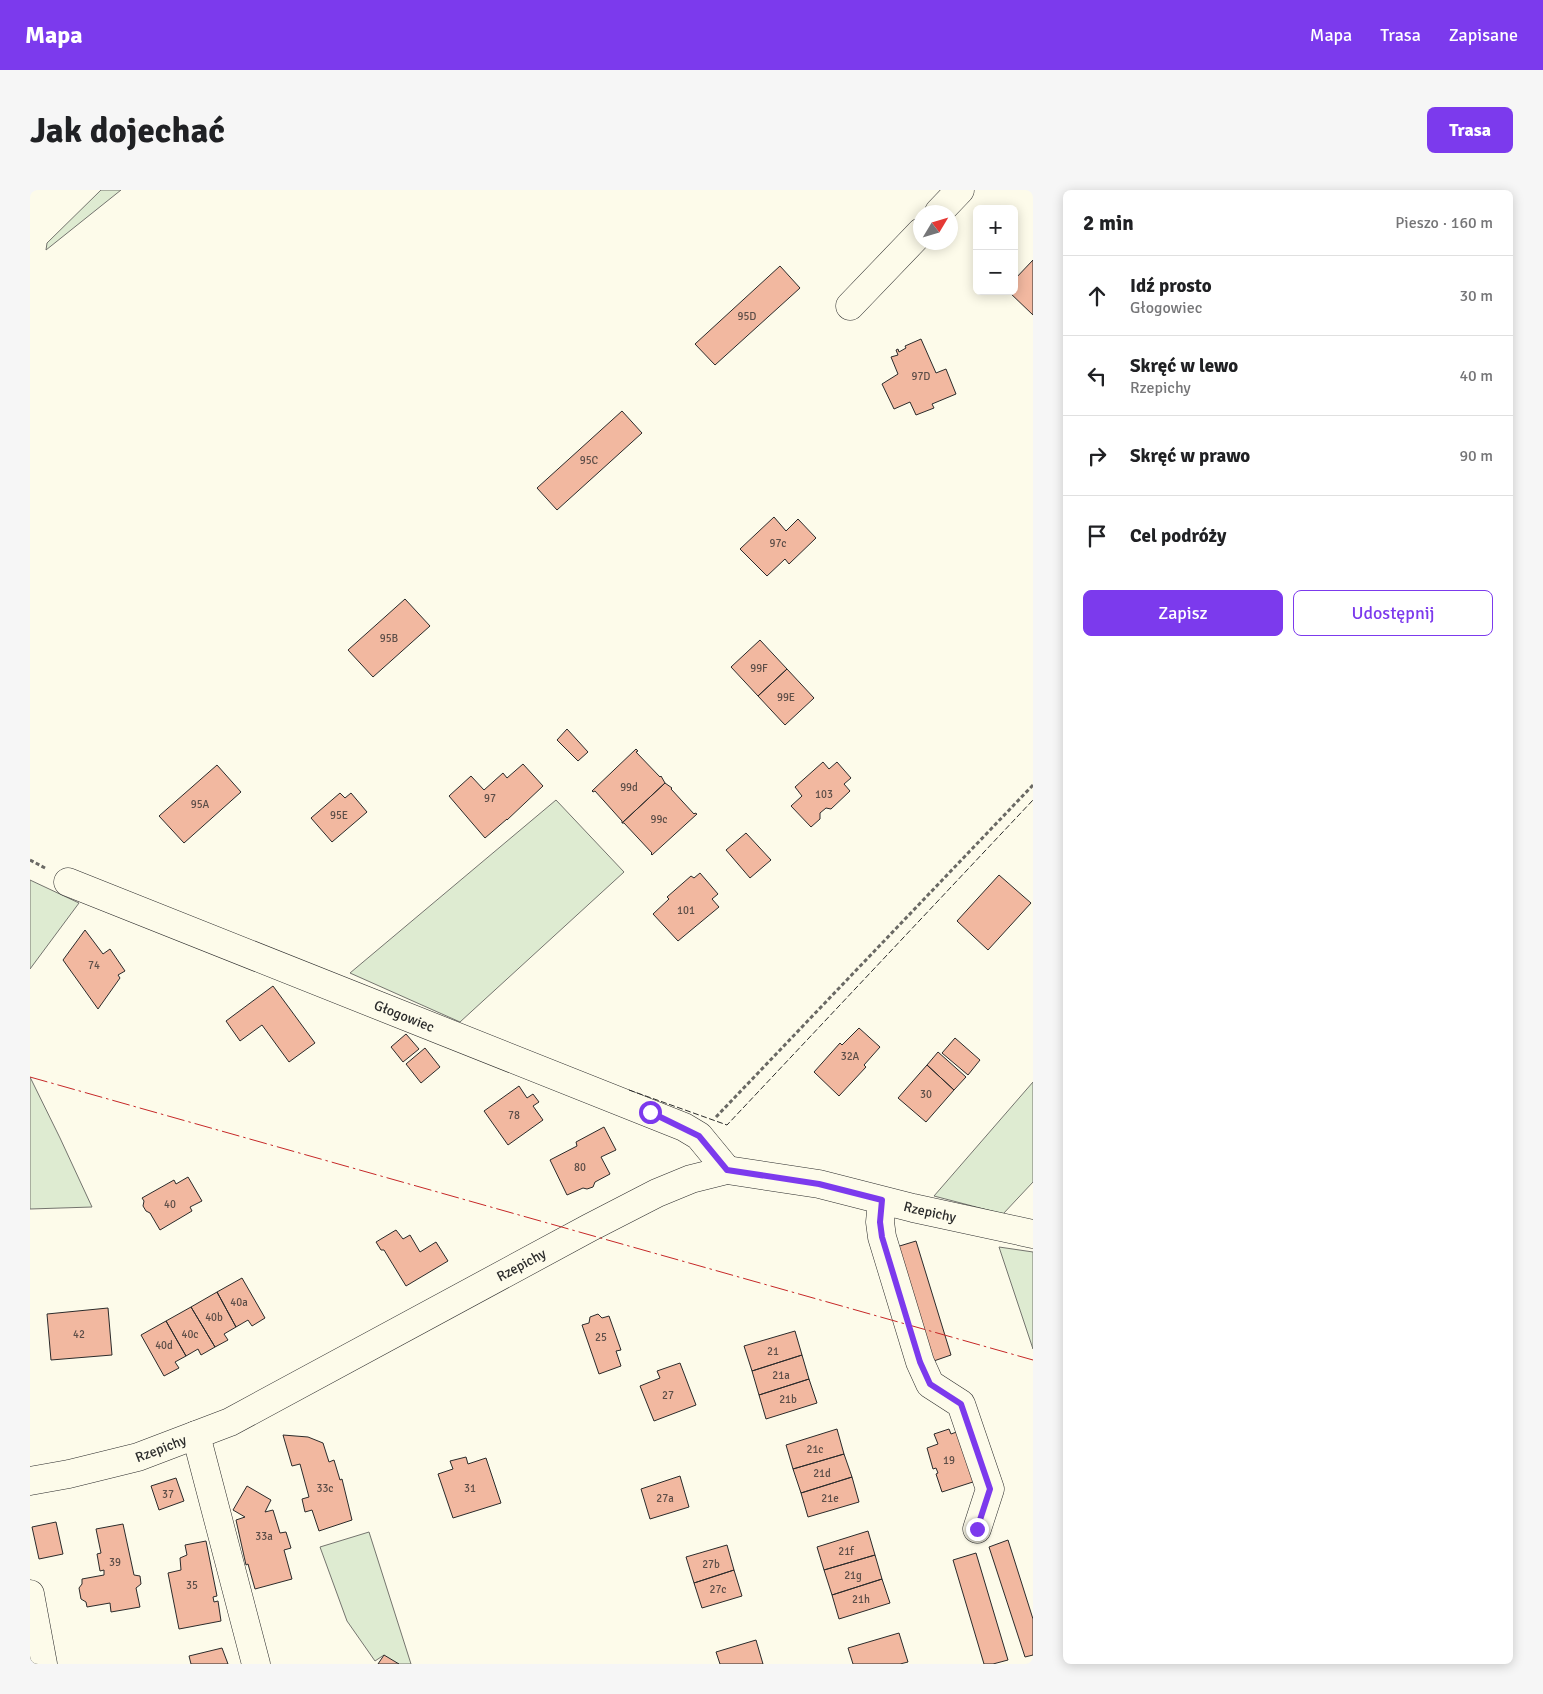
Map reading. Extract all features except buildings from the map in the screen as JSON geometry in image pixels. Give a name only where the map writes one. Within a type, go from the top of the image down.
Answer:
[{"type":"street","points":[[946,205],[960,190]]},
{"type":"street","points":[[850,306],[913,239]]},
{"type":"street","name":"Głogowiec","points":[[68,882],[650,1112],[699,1136],[727,1170]]},
{"type":"street","name":"Rzepichy","points":[[30,1481],[69,1474],[138,1457],[230,1422],[657,1193],[691,1179],[727,1170],[819,1184],[1033,1234]]},
{"type":"street","points":[[882,1200],[880,1222],[882,1237],[920,1362],[930,1384],[961,1404],[990,1489],[977,1529]]},
{"type":"street","points":[[196,1435],[256,1664]]},
{"type":"street","points":[[30,1594],[43,1664]]},
{"type":"path","points":[[699,1136],[1033,784]]},
{"type":"green space","points":[[101,190],[121,190],[46,250],[47,243]]},
{"type":"green space","points":[[556,800],[624,872],[460,1022],[350,973]]},
{"type":"green space","points":[[30,880],[79,903],[30,969]]},
{"type":"green space","points":[[30,1077],[60,1138],[92,1207],[30,1209]]},
{"type":"green space","points":[[1033,1082],[1033,1182],[1003,1214],[934,1196]]},
{"type":"green space","points":[[999,1247],[1033,1252],[1033,1349]]},
{"type":"green space","points":[[369,1532],[411,1664],[384,1664],[384,1655],[375,1661],[347,1621],[320,1547]]},
{"type":"fence","points":[[629,1090],[727,1125],[1033,800]]},
{"type":"power","points":[[30,1077],[1033,1360]]},
{"type":"route","points":[[650,1112],[699,1136],[727,1170],[819,1184],[882,1200],[880,1222],[882,1237],[920,1362],[930,1384],[961,1404],[990,1489],[977,1529]]}]
